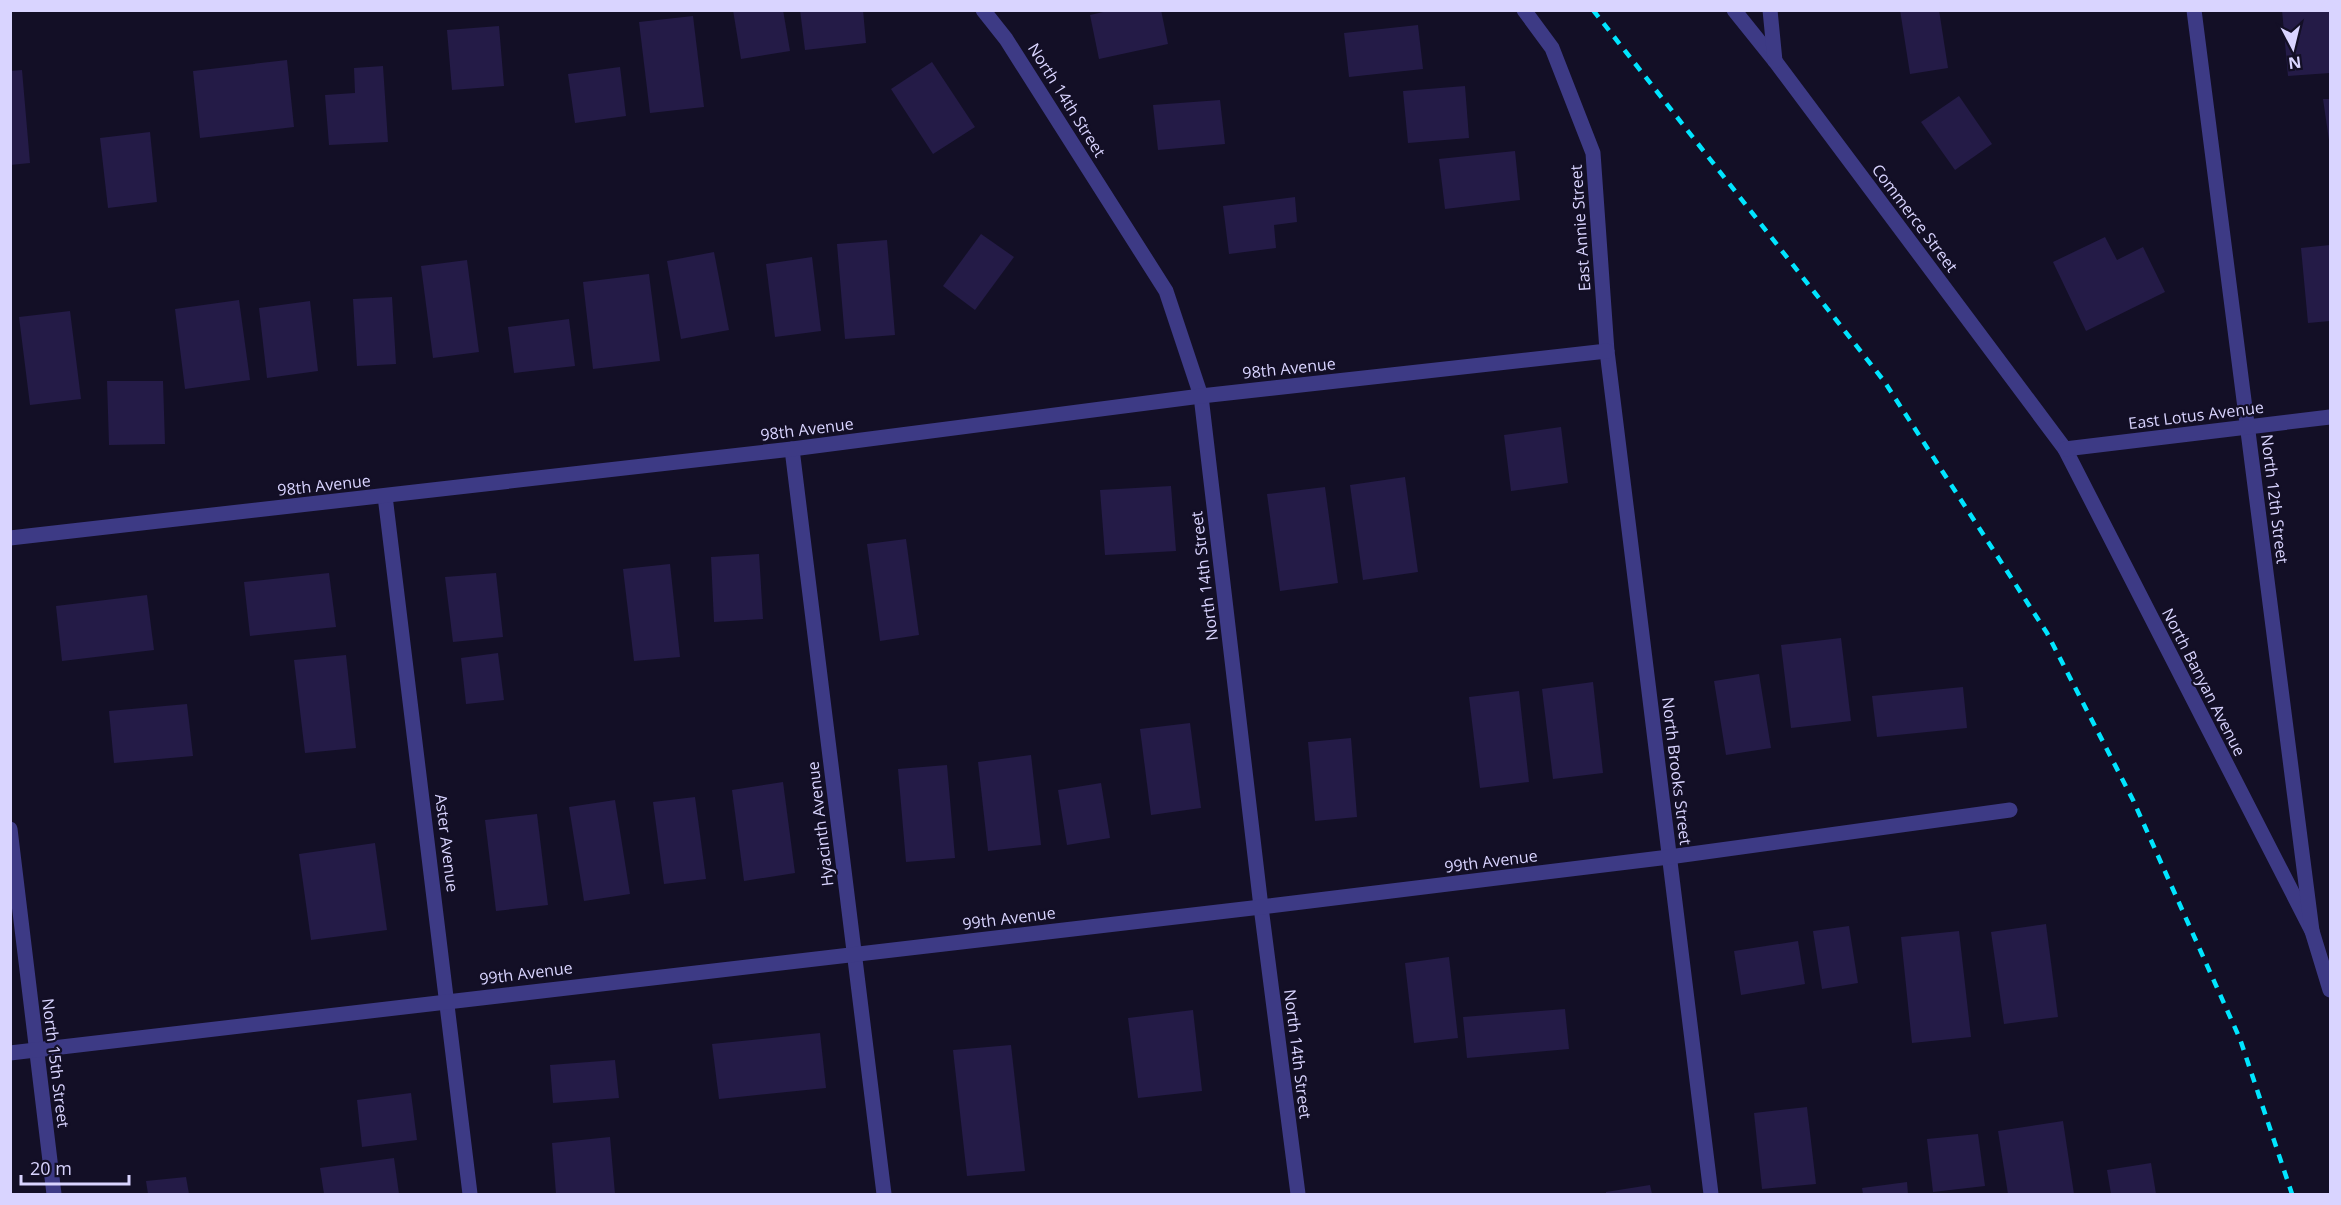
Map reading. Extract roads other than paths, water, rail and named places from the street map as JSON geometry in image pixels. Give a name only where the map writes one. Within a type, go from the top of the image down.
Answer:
[{"type":"street","name":"North 14th Street","points":[[982,10],[1006,39],[1166,291],[1202,396],[1261,907],[1298,1194]]},
{"type":"street","name":"East Annie Street","points":[[1524,10],[1552,48],[1593,153],[1607,351]]},
{"type":"street","name":"Commerce Street","points":[[1734,10],[1775,61],[2065,448]]},
{"type":"street","points":[[1770,10],[1775,61]]},
{"type":"street","name":"North 12th Street","points":[[2194,10],[2312,931],[2331,990]]},
{"type":"street","name":"98th Avenue","points":[[10,538],[792,449],[1202,396],[1607,351]]},
{"type":"street","name":"North Brooks Street","points":[[1607,351],[1711,1194]]},
{"type":"street","name":"East Lotus Avenue","points":[[2065,448],[2331,417]]},
{"type":"street","name":"North Banyan Avenue","points":[[2065,448],[2312,931]]},
{"type":"street","name":"Hyacinth Avenue","points":[[792,449],[884,1194]]},
{"type":"street","name":"Aster Avenue","points":[[386,496],[470,1194]]},
{"type":"street","name":"99th Avenue","points":[[10,1053],[448,1000],[1261,907],[1670,857],[2010,810]]},
{"type":"street","name":"North 15th Street","points":[[10,829],[54,1194]]},
{"type":"railway","points":[[1593,10],[1884,381],[2047,633],[2133,800],[2240,1039],[2292,1194]]}]
